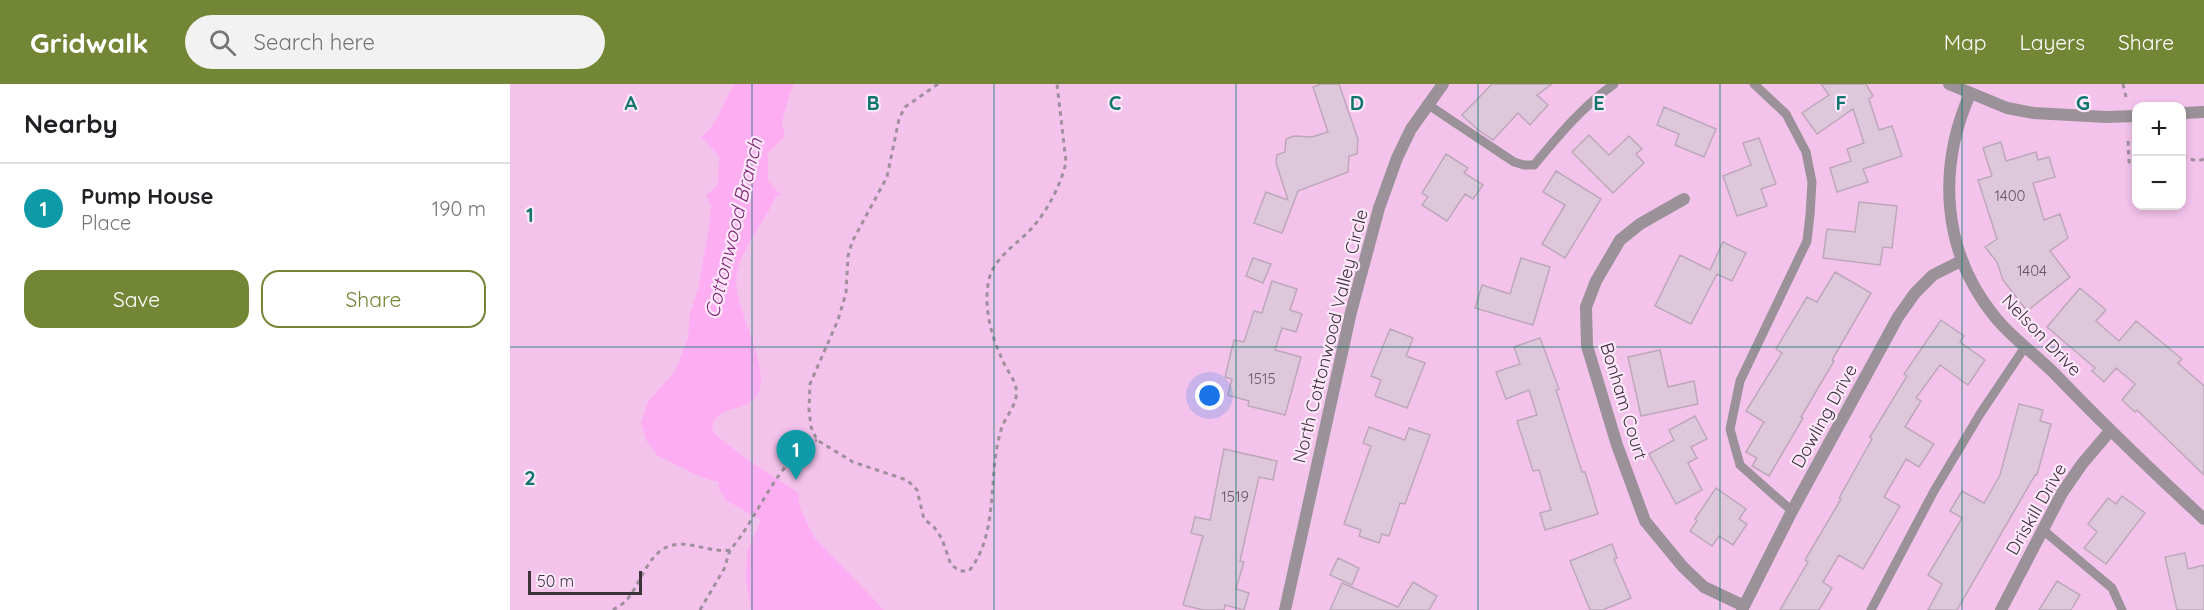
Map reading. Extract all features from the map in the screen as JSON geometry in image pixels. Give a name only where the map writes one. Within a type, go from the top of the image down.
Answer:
[{"type":"street","name":"North Cottonwood Valley Circle","points":[[1285,610],[1351,312],[1379,208],[1397,158],[1411,129],[1443,84]]},
{"type":"street","points":[[1949,84],[2007,108],[2034,113],[2132,116]]},
{"type":"street","name":"Nelson Drive","points":[[1970,94],[1954,138],[1950,177],[1951,214],[1961,261],[1974,286],[1995,317],[2041,360],[2110,431],[2204,519]]},
{"type":"street","points":[[2186,113],[2204,112]]},
{"type":"street","name":"Bonham Court","points":[[1684,199],[1640,224],[1620,240],[1596,281],[1586,307],[1587,346],[1617,445],[1645,521],[1683,567],[1704,587],[1743,608]]},
{"type":"street","name":"Dowling Drive","points":[[1743,608],[1792,511],[1898,317],[1915,293],[1933,275],[1961,261]]},
{"type":"street","name":"Driskill Drive","points":[[2001,610],[2062,493],[2082,464],[2110,431]]},
{"type":"lane","points":[[1427,104],[1514,162],[1534,165],[1575,116],[1594,98],[1614,84]]},
{"type":"lane","points":[[1754,84],[1786,114],[1806,152],[1812,182],[1810,215],[1807,241],[1740,381],[1730,429],[1740,465],[1792,511]]},
{"type":"lane","points":[[1871,610],[1934,491],[1980,414],[2025,346]]},
{"type":"lane","points":[[2043,530],[2112,588],[2122,610]]},
{"type":"path","points":[[938,84],[905,107],[898,119],[887,177],[852,242],[848,256],[846,293],[838,320],[810,384],[811,427],[817,440],[853,462],[907,480],[917,490],[924,519],[934,527],[942,539],[951,565],[960,572],[969,571],[975,564],[986,538],[994,463],[1001,428],[1015,401],[1017,388],[1002,362],[992,331],[988,293],[990,277],[1005,253],[1034,226],[1058,187],[1064,172],[1057,84]]},
{"type":"path","points":[[2123,84],[2126,96]]},
{"type":"path","points":[[2128,141],[2129,162],[2132,163]]},
{"type":"path","points":[[2186,158],[2204,159]]},
{"type":"path","points":[[700,610],[724,569],[730,550],[788,464],[807,444],[817,440]]},
{"type":"path","points":[[613,610],[632,592],[652,559],[671,545],[686,544],[713,550],[730,550]]},
{"type":"shaded area","points":[[510,84],[2204,84],[2204,610],[510,610]]},
{"type":"water","name":"Cottonwood Branch","points":[[735,84],[794,84],[782,122],[785,136],[768,153],[768,181],[782,196],[776,196],[744,254],[737,274],[740,304],[757,356],[760,386],[755,398],[718,416],[712,428],[715,434],[746,459],[799,493],[799,506],[814,537],[884,610],[751,610],[746,580],[747,552],[761,520],[727,501],[719,490],[718,482],[703,478],[658,456],[647,442],[641,423],[648,402],[675,371],[688,338],[690,314],[698,289],[709,228],[711,206],[706,196],[718,184],[719,156],[701,137],[716,120]]},
{"type":"building","points":[[1321,84],[1339,84],[1358,139],[1357,154],[1349,156],[1348,172],[1298,191],[1282,233],[1254,223],[1266,192],[1288,200],[1276,163],[1277,155],[1285,152],[1286,139],[1294,136],[1312,137],[1328,132],[1313,87]]},
{"type":"building","points":[[1492,84],[1552,84],[1537,95],[1548,105],[1530,125],[1518,113],[1493,140],[1462,115]]},
{"type":"building","points":[[1821,84],[1866,84],[1873,96],[1869,99],[1879,130],[1892,126],[1902,156],[1863,169],[1868,182],[1837,192],[1830,168],[1851,161],[1847,149],[1864,143],[1853,109],[1817,134],[1802,113],[1829,95]]},
{"type":"building","points":[[1664,107],[1716,129],[1704,157],[1675,145],[1679,134],[1657,125]]},
{"type":"building","points":[[1589,135],[1609,155],[1629,136],[1642,149],[1636,154],[1644,163],[1613,193],[1572,152]]},
{"type":"building","points":[[1759,138],[1776,184],[1761,189],[1767,206],[1737,216],[1723,176],[1751,165],[1743,143]]},
{"type":"building","points":[[2001,142],[2006,161],[2036,152],[2038,160],[2049,157],[2055,177],[2033,183],[2044,220],[2060,214],[2068,238],[2050,251],[2070,277],[2027,311],[2003,280],[1997,262],[1985,247],[1997,239],[1978,180],[1992,176],[1983,148]]},
{"type":"building","points":[[1446,154],[1468,168],[1464,173],[1483,185],[1473,199],[1465,194],[1447,221],[1422,205],[1428,197],[1422,193]]},
{"type":"building","points":[[1556,171],[1601,199],[1565,258],[1542,244],[1565,205],[1543,192]]},
{"type":"building","points":[[1859,202],[1897,206],[1892,248],[1883,247],[1880,265],[1823,258],[1827,229],[1855,232]]},
{"type":"building","points":[[1723,242],[1746,253],[1732,281],[1717,274],[1691,324],[1655,306],[1680,255],[1710,270]]},
{"type":"building","points":[[1253,258],[1271,264],[1263,283],[1246,276]]},
{"type":"building","points":[[1521,258],[1550,267],[1533,325],[1475,308],[1482,285],[1510,294]]},
{"type":"building","points":[[1835,272],[1871,293],[1769,476],[1752,466],[1757,458],[1746,452],[1764,422],[1746,411],[1782,353],[1776,349],[1807,297],[1817,302]]},
{"type":"building","points":[[1272,281],[1297,289],[1290,310],[1302,314],[1296,332],[1282,328],[1275,350],[1301,357],[1285,415],[1248,406],[1249,401],[1228,395],[1232,379],[1225,377],[1234,340],[1244,342],[1254,311],[1262,313]]},
{"type":"building","points":[[2080,288],[2106,310],[2096,321],[2119,341],[2136,321],[2182,359],[2178,363],[2204,386],[2204,475],[2137,410],[2135,412],[2122,400],[2135,384],[2116,368],[2104,382],[2092,371],[2095,368],[2047,327]]},
{"type":"building","points":[[1941,320],[1964,336],[1960,342],[1985,360],[1968,385],[1940,365],[1916,398],[1921,401],[1905,427],[1934,444],[1919,467],[1906,459],[1884,497],[1900,506],[1863,569],[1839,555],[1823,582],[1832,588],[1819,610],[1780,610],[1808,562],[1805,560],[1841,499],[1839,498],[1872,439],[1870,437],[1907,376],[1904,374]]},
{"type":"building","points":[[1390,329],[1413,338],[1406,356],[1425,363],[1407,408],[1375,396],[1381,380],[1371,376]]},
{"type":"building","points":[[1540,338],[1559,389],[1556,390],[1598,514],[1545,530],[1540,513],[1551,510],[1539,470],[1533,471],[1517,421],[1537,415],[1529,390],[1506,399],[1496,372],[1520,364],[1514,347]]},
{"type":"building","points":[[1660,350],[1668,387],[1694,381],[1698,404],[1641,416],[1628,357]]},
{"type":"building","points":[[2019,404],[2043,410],[2040,421],[2051,424],[2037,475],[1957,610],[1928,610],[1942,584],[1928,575],[1962,518],[1950,511],[1962,491],[1984,503],[2000,475]]},
{"type":"building","points":[[1695,416],[1707,439],[1691,447],[1697,458],[1688,463],[1702,490],[1676,504],[1649,454],[1674,440],[1669,430]]},
{"type":"building","points":[[1369,427],[1405,440],[1409,428],[1430,435],[1405,504],[1400,503],[1389,536],[1382,534],[1379,543],[1359,536],[1361,530],[1344,524],[1371,446],[1363,443]]},
{"type":"building","points":[[1224,449],[1277,461],[1273,480],[1259,477],[1240,561],[1244,562],[1236,589],[1249,593],[1244,610],[1225,605],[1224,610],[1203,610],[1183,605],[1203,536],[1191,533],[1195,517],[1210,520]]},
{"type":"building","points":[[1716,488],[1746,509],[1739,519],[1747,524],[1733,545],[1719,536],[1712,546],[1690,531],[1697,521],[1695,519]]},
{"type":"building","points":[[2122,496],[2145,513],[2106,564],[2084,548],[2097,532],[2088,524],[2108,498],[2116,504]]},
{"type":"building","points":[[1612,544],[1617,558],[1614,559],[1631,598],[1603,610],[1590,610],[1570,561]]},
{"type":"building","points":[[2185,553],[2188,569],[2204,565],[2204,610],[2177,610],[2165,557]]},
{"type":"building","points":[[1338,558],[1359,568],[1352,585],[1330,575]]},
{"type":"building","points":[[2057,581],[2080,595],[2071,610],[2039,610]]},
{"type":"building","points":[[1413,582],[1437,596],[1429,610],[1330,610],[1342,583],[1398,607]]},
{"type":"place","name":"Pump House","points":[[796,480]]}]
